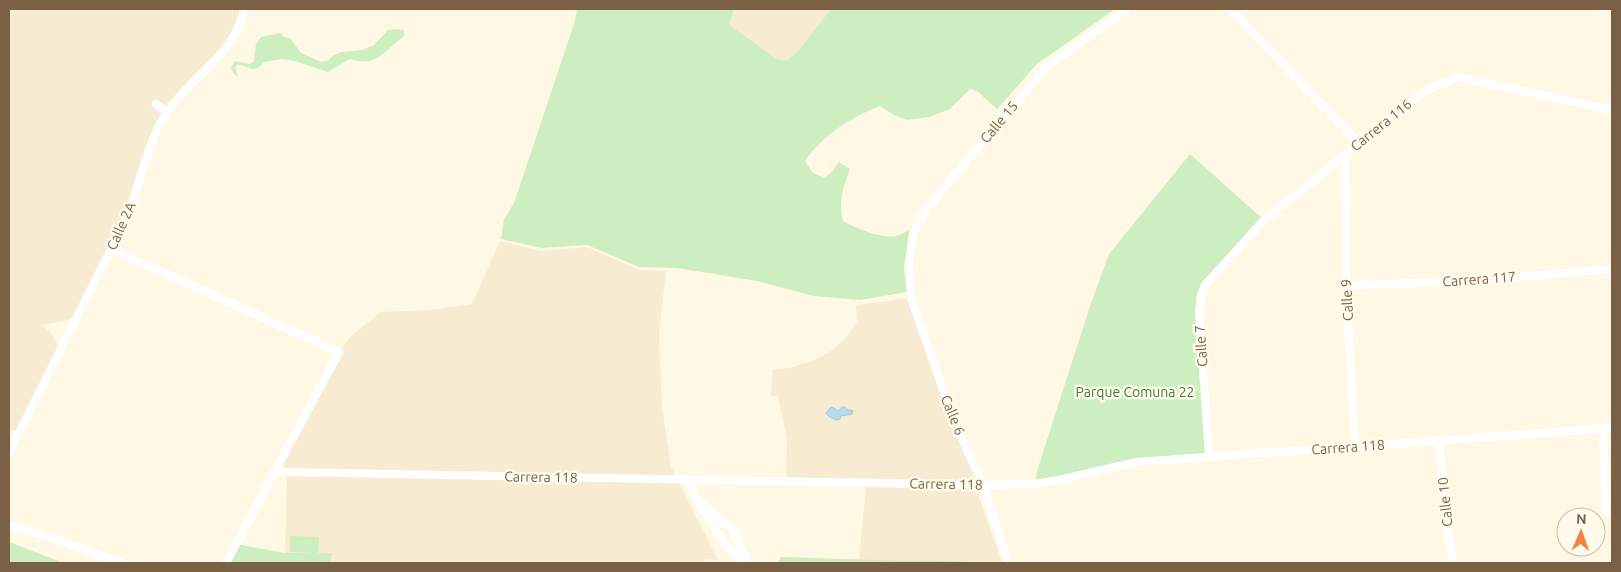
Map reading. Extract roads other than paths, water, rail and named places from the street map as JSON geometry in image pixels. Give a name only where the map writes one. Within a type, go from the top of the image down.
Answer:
[{"type":"street","name":"Calle 2A","points":[[9,453],[132,203],[157,131],[167,112],[229,43],[239,27],[244,9]]},
{"type":"street","name":"Calle 15","points":[[909,265],[913,233],[927,208],[1047,66],[1128,9]]},
{"type":"street","points":[[1230,9],[1358,142]]},
{"type":"street","name":"Carrera 116","points":[[1201,295],[1205,285],[1264,220],[1345,155],[1358,142],[1427,90],[1457,77],[1612,110]]},
{"type":"street","points":[[156,104],[167,112]]},
{"type":"street","name":"Calle 9","points":[[1345,155],[1346,286],[1355,446]]},
{"type":"street","points":[[111,248],[339,352],[226,563]]},
{"type":"street","name":"Calle 6","points":[[909,265],[911,298],[920,328],[954,421],[983,485],[1008,563]]},
{"type":"street","name":"Carrera 117","points":[[1346,286],[1492,279],[1612,269]]},
{"type":"street","name":"Calle 7","points":[[1201,295],[1199,312],[1209,456]]},
{"type":"street","name":"Carrera 118","points":[[276,470],[287,472],[983,485],[1034,484],[1136,462],[1612,428]]},
{"type":"street","points":[[1603,429],[1606,507]]},
{"type":"street","name":"Calle 10","points":[[1439,441],[1446,519],[1454,563]]},
{"type":"street","points":[[687,479],[697,500],[726,546],[747,563]]},
{"type":"street","points":[[697,500],[733,530],[747,563]]},
{"type":"street","points":[[9,525],[122,563]]},
{"type":"water","points":[[831,407],[839,411],[842,407],[845,407],[853,411],[852,414],[836,419],[826,413]]},
{"type":"park label","name":"Parque Comuna 22","points":[[1135,392]]}]
